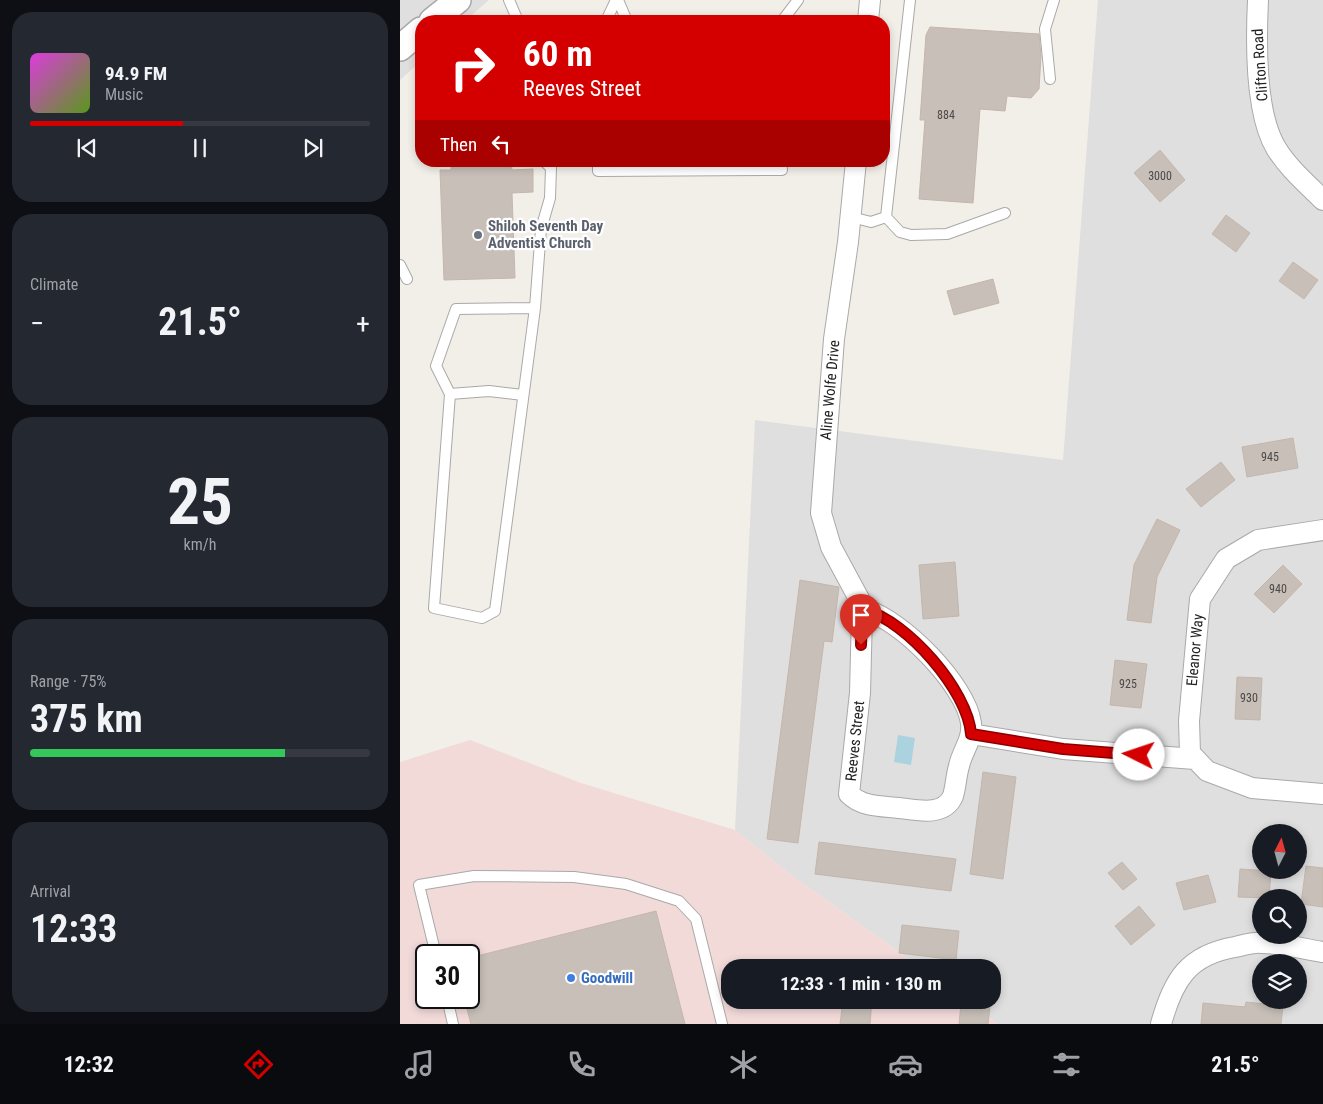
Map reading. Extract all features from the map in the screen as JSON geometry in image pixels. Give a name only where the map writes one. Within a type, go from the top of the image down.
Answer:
[{"type":"street","points":[[439,15],[458,0]]},
{"type":"street","points":[[869,15],[870,0]]},
{"type":"street","name":"Clifton Road","points":[[1258,0],[1256,32],[1259,83],[1268,126],[1276,148],[1300,178],[1323,200]]},
{"type":"street","points":[[400,48],[415,35]]},
{"type":"street","name":"Aline Wolfe Drive","points":[[855,167],[851,217],[834,339],[821,513],[831,547],[865,610]]},
{"type":"street","name":"Eleanor Way","points":[[1195,759],[1190,753],[1189,721],[1200,598],[1226,559],[1258,540],[1323,530]]},
{"type":"street","points":[[865,610],[886,619],[916,643],[941,669],[962,700],[970,720],[971,734],[1063,749],[1195,759],[1207,771],[1252,788],[1323,794]]},
{"type":"street","name":"Reeves Street","points":[[865,610],[862,613],[860,693],[849,794],[856,801],[867,805],[921,810],[942,808],[948,805],[952,797],[960,758],[971,734]]},
{"type":"street","points":[[1161,1024],[1166,1007],[1180,977],[1198,958],[1226,948],[1261,942],[1323,952]]},
{"type":"lane","points":[[509,0],[515,15]]},
{"type":"lane","points":[[609,15],[617,0]]},
{"type":"lane","points":[[617,0],[625,15]]},
{"type":"lane","points":[[787,15],[798,0]]},
{"type":"lane","points":[[910,0],[886,217],[900,232],[911,235],[948,234],[1006,213]]},
{"type":"lane","points":[[1050,79],[1045,29],[1054,0]]},
{"type":"lane","points":[[535,308],[456,309],[436,366],[450,394],[434,608],[482,618],[495,611],[535,308],[541,229],[550,198],[550,167]]},
{"type":"lane","points":[[598,167],[598,172],[782,170],[782,167]]},
{"type":"lane","points":[[851,217],[871,222],[886,217]]},
{"type":"lane","points":[[400,265],[407,279]]},
{"type":"lane","points":[[450,394],[488,391],[523,395]]},
{"type":"lane","points":[[433,944],[419,885],[474,876],[574,877],[626,884],[680,901],[696,919],[722,1024]]},
{"type":"lane","points":[[450,1009],[453,1024]]},
{"type":"shaded area","points":[[400,0],[489,0],[472,15],[415,15],[415,66],[400,80]]},
{"type":"shaded area","points":[[1098,0],[1323,0],[1323,1024],[998,1024],[977,1009],[1001,1009],[1001,959],[909,959],[791,875],[735,830],[755,420],[1063,460]]},
{"type":"shaded area","points":[[470,740],[581,783],[735,830],[791,875],[909,959],[721,959],[721,1009],[977,1009],[998,1024],[400,1024],[400,762]]},
{"type":"water","points":[[898,735],[915,738],[911,765],[894,762]]},
{"type":"building","points":[[930,27],[1039,34],[1041,56],[1039,89],[1031,98],[1007,96],[1005,111],[980,109],[973,203],[919,199],[925,120],[920,120],[926,35]]},
{"type":"building","points":[[1160,150],[1185,180],[1160,202],[1134,173]]},
{"type":"building","name":"Shiloh Seventh Day Adventist Church","points":[[451,167],[512,167],[512,170],[533,169],[533,192],[512,193],[515,278],[444,280],[440,170],[451,170]]},
{"type":"building","points":[[1226,215],[1250,233],[1236,252],[1212,234]]},
{"type":"building","points":[[1293,262],[1318,280],[1304,299],[1279,281]]},
{"type":"building","points":[[993,279],[999,303],[954,315],[947,291]]},
{"type":"building","points":[[1293,438],[1298,468],[1247,477],[1242,447]]},
{"type":"building","points":[[1221,462],[1235,480],[1201,507],[1186,489]]},
{"type":"building","points":[[1157,519],[1180,530],[1157,577],[1151,623],[1127,620],[1134,565]]},
{"type":"building","points":[[955,562],[959,616],[923,619],[919,565]]},
{"type":"building","points":[[1283,565],[1302,584],[1274,613],[1254,594]]},
{"type":"building","points":[[800,580],[839,587],[832,642],[824,641],[798,843],[767,839]]},
{"type":"building","points":[[1115,660],[1147,664],[1141,708],[1110,705]]},
{"type":"building","points":[[1237,677],[1262,678],[1260,720],[1235,719]]},
{"type":"building","points":[[983,772],[1016,777],[1003,879],[970,874]]},
{"type":"building","points":[[819,842],[956,859],[951,891],[815,874]]},
{"type":"building","points":[[1122,862],[1137,879],[1123,890],[1108,873]]},
{"type":"building","points":[[1308,866],[1323,868],[1323,907],[1307,905],[1307,889],[1303,889],[1304,879],[1308,879]]},
{"type":"building","points":[[1240,869],[1252,870],[1252,879],[1270,879],[1270,889],[1252,889],[1252,897],[1238,897]]},
{"type":"building","points":[[1208,875],[1216,902],[1184,910],[1176,883]]},
{"type":"building","points":[[1139,906],[1155,925],[1131,945],[1115,926]]},
{"type":"building","name":"Goodwill","points":[[656,911],[685,1024],[471,1024],[467,1009],[480,1009],[480,955]]},
{"type":"building","points":[[902,925],[959,931],[956,959],[899,953]]},
{"type":"building","points":[[1246,1002],[1252,1003],[1252,1009],[1283,1009],[1281,1024],[1201,1024],[1203,1003],[1245,1007]]},
{"type":"building","points":[[842,1009],[871,1009],[870,1024],[840,1024]]},
{"type":"building","points":[[960,1009],[990,1009],[988,1024],[959,1024]]},
{"type":"place","name":"Shiloh Seventh Day Adventist Church","points":[[478,235]]},
{"type":"place","name":"Goodwill","points":[[571,978]]},
{"type":"route","points":[[861,645],[862,613],[865,610],[886,619],[916,643],[941,669],[962,700],[970,720],[971,734],[1063,749],[1139,755]]}]
